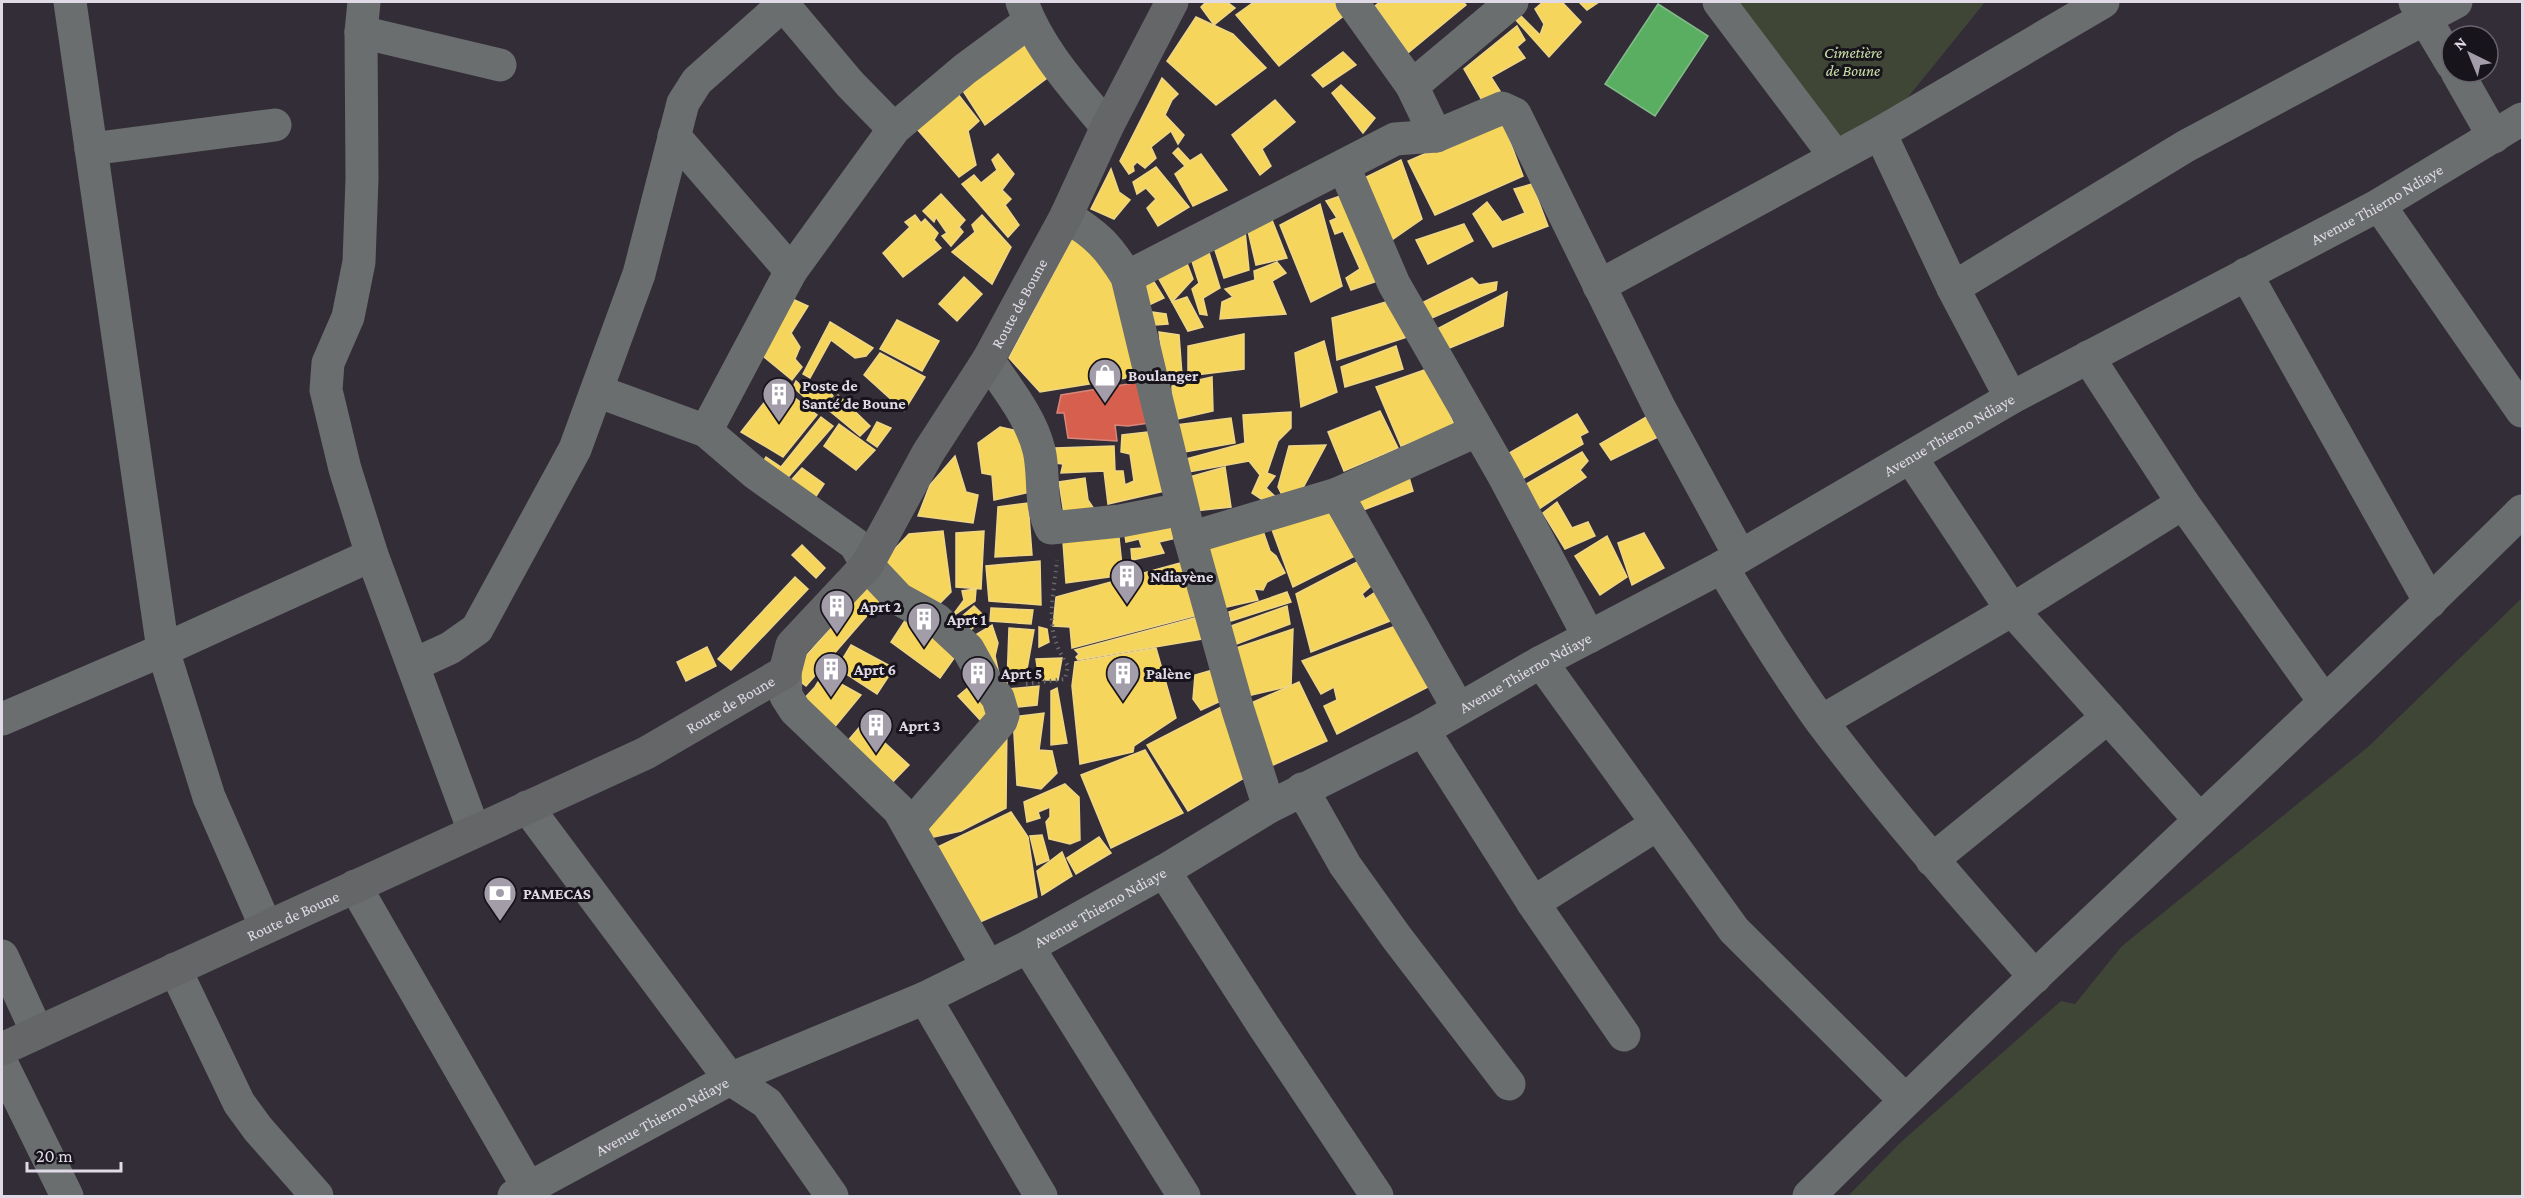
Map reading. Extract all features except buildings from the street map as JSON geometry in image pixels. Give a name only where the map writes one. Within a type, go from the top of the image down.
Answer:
[{"type":"street","points":[[70,2],[164,650],[209,797],[266,927]]},
{"type":"street","points":[[413,665],[450,648],[477,629],[575,449],[639,274],[683,103],[697,81],[783,2],[850,84],[894,129]]},
{"type":"street","name":"Route de Boune","points":[[2,1049],[646,753],[785,672],[792,645],[867,565],[928,453],[988,360],[1066,216],[1107,127],[1172,2]]},
{"type":"street","points":[[1352,2],[1412,86],[1436,136]]},
{"type":"street","points":[[1412,86],[1512,2]]},
{"type":"street","points":[[1719,2],[1835,156]]},
{"type":"street","points":[[1599,286],[1880,133],[2103,2]]},
{"type":"street","points":[[1953,288],[2186,146],[2421,10],[2456,2]]},
{"type":"street","points":[[2421,10],[2440,43]]},
{"type":"street","points":[[706,431],[791,271],[894,129],[965,69],[1026,11],[1047,53],[1107,127]]},
{"type":"street","points":[[474,831],[372,555],[345,469],[326,390],[328,363],[348,317],[359,262],[363,17],[500,65]]},
{"type":"street","points":[[2469,84],[2513,129]]},
{"type":"street","points":[[1127,277],[1395,139],[1436,136],[1502,108],[1515,114],[1660,409],[1770,647],[1822,721],[1932,860],[2035,977]]},
{"type":"street","points":[[91,149],[275,125]]},
{"type":"street","name":"Avenue Thierno Ndiaye","points":[[522,1193],[730,1079],[925,998],[1028,947],[1269,807],[1423,730],[1541,662],[1731,561],[2011,398],[2379,205],[2513,129]]},
{"type":"street","points":[[1880,133],[1953,288],[2011,398]]},
{"type":"street","points":[[674,136],[791,271]]},
{"type":"street","points":[[1344,167],[1394,284],[1476,431],[1504,476],[1589,637]]},
{"type":"street","points":[[2379,205],[2523,411]]},
{"type":"street","points":[[1066,216],[1092,232],[1109,248],[1127,277],[1186,524],[1238,710],[1269,807]]},
{"type":"street","points":[[2246,274],[2430,602]]},
{"type":"street","points":[[2088,357],[2183,503],[2324,701]]},
{"type":"street","points":[[988,360],[1022,412],[1039,449],[1048,522],[1051,528],[1186,524],[1337,494],[1476,431]]},
{"type":"street","points":[[597,391],[706,431],[755,473],[855,544],[867,565],[899,599],[937,621],[968,649],[998,698],[1002,708],[1001,721],[909,826]]},
{"type":"street","points":[[1911,458],[2012,610],[2200,820]]},
{"type":"street","points":[[1337,494],[1458,708]]},
{"type":"street","points":[[1822,721],[2012,610],[2183,503]]},
{"type":"street","points":[[1809,1197],[1905,1100],[2523,511]]},
{"type":"street","points":[[2,719],[164,650],[372,555]]},
{"type":"street","points":[[1541,662],[1656,825],[1734,930],[1905,1100]]},
{"type":"street","points":[[785,672],[786,696],[795,710],[899,810],[988,967]]},
{"type":"street","points":[[1932,860],[2108,717]]},
{"type":"street","points":[[1423,730],[1533,903],[1624,1035]]},
{"type":"street","points":[[1302,789],[1345,865],[1390,929],[1509,1084]]},
{"type":"street","points":[[527,807],[730,1079],[767,1103],[832,1197]]},
{"type":"street","points":[[1533,903],[1656,825]]},
{"type":"street","points":[[1164,870],[1377,1197]]},
{"type":"street","points":[[355,886],[522,1193]]},
{"type":"street","points":[[1028,947],[1184,1197]]},
{"type":"street","points":[[2,956],[37,1032]]},
{"type":"street","points":[[175,969],[239,1103],[258,1129],[317,1197]]},
{"type":"street","points":[[925,998],[1041,1197]]},
{"type":"street","points":[[2,1064],[67,1197]]},
{"type":"path","points":[[998,698],[1006,687],[1065,679],[1068,666],[1058,650],[1050,626],[1059,529]]},
{"type":"green space","name":"Cimetière de Boune","points":[[1732,2],[1985,2],[1900,107],[1836,139]]},
{"type":"green space","points":[[2522,598],[2522,1196],[1848,1196],[1900,1143],[2061,1001],[2075,1004],[2122,946],[2368,747]]},
{"type":"place","name":"Boulanger","points":[[1105,404]]},
{"type":"place","name":"Poste de Santé de Boune","points":[[779,423]]},
{"type":"place","name":"Ndiayène","points":[[1127,605]]},
{"type":"place","name":"Aprt 2","points":[[837,635]]},
{"type":"place","name":"Aprt 1","points":[[924,648]]},
{"type":"place","name":"Aprt 6","points":[[831,698]]},
{"type":"place","name":"Aprt 5","points":[[978,702]]},
{"type":"place","name":"Palène","points":[[1123,702]]},
{"type":"place","name":"Aprt 3","points":[[876,754]]},
{"type":"place","name":"PAMECAS","points":[[500,922]]}]
